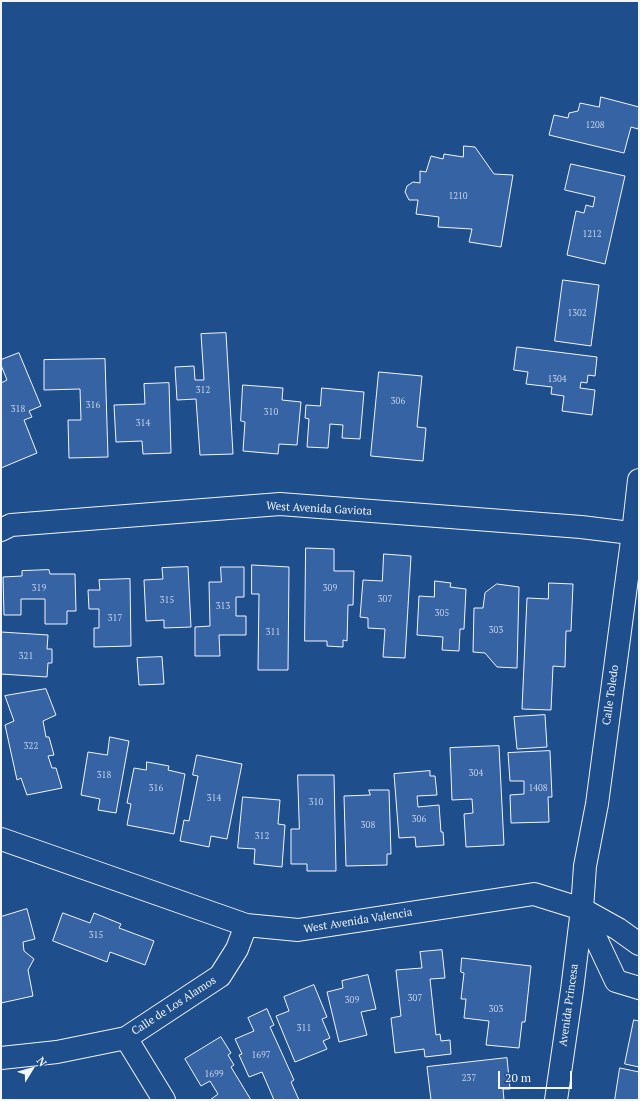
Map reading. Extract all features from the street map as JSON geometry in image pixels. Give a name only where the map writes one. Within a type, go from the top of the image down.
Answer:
[{"type":"street","name":"Calle Toledo","points":[[582,909],[585,866],[596,804],[636,534],[639,480]]},
{"type":"street","name":"West Avenida Gaviota","points":[[1,530],[11,525],[280,504],[565,526],[636,534]]},
{"type":"street","name":"West Avenida Valencia","points":[[1,839],[246,925],[298,930],[534,894],[582,909],[618,929],[639,944]]},
{"type":"street","points":[[582,909],[616,982],[639,988]]},
{"type":"street","name":"Avenida Princesa","points":[[556,1100],[582,909]]},
{"type":"street","name":"Calle de Los Alamos","points":[[1,1058],[57,1052],[126,1038],[220,976],[237,949],[246,925]]},
{"type":"street","points":[[126,1038],[164,1100]]},
{"type":"building","points":[[601,97],[639,107],[638,129],[631,127],[624,153],[549,135],[554,115],[568,118],[569,113],[578,111],[580,103],[599,107]]},
{"type":"building","points":[[464,146],[475,147],[494,174],[513,175],[501,247],[469,242],[472,229],[438,227],[439,217],[416,214],[418,200],[409,200],[405,192],[407,186],[413,182],[420,183],[420,171],[426,172],[431,156],[443,159],[444,154],[463,157]]},
{"type":"building","points":[[571,164],[625,176],[605,264],[567,255],[576,211],[584,213],[586,205],[593,207],[595,197],[565,190]]},
{"type":"building","points":[[563,280],[599,285],[591,346],[555,341]]},
{"type":"building","points":[[226,333],[233,454],[200,455],[196,399],[177,400],[175,367],[194,366],[195,380],[204,380],[201,334]]},
{"type":"building","points":[[517,347],[597,357],[595,376],[588,375],[587,383],[581,382],[580,388],[595,390],[592,415],[562,411],[564,396],[551,394],[552,387],[526,384],[528,372],[514,370]]},
{"type":"building","points":[[19,353],[41,406],[29,411],[32,417],[24,420],[37,453],[1,468],[1,383],[7,380],[1,365],[1,360]]},
{"type":"building","points":[[105,359],[108,457],[69,458],[68,420],[81,420],[80,389],[44,390],[44,360]]},
{"type":"building","points":[[379,372],[422,376],[417,427],[426,428],[423,461],[371,456]]},
{"type":"building","points":[[169,383],[171,453],[143,454],[142,441],[116,442],[114,405],[145,404],[144,384]]},
{"type":"building","points":[[243,385],[283,388],[282,400],[301,402],[297,445],[279,444],[278,454],[243,451],[245,422],[241,421]]},
{"type":"building","points":[[322,388],[364,392],[360,439],[342,438],[343,425],[330,424],[328,448],[307,447],[309,419],[305,418],[306,405],[320,406]]},
{"type":"building","points":[[306,548],[334,549],[334,571],[354,571],[353,605],[348,605],[347,641],[343,640],[343,647],[327,646],[327,641],[305,641]]},
{"type":"building","points":[[384,554],[411,556],[405,658],[383,657],[385,629],[368,628],[368,618],[360,617],[363,580],[382,581]]},
{"type":"building","points":[[252,565],[289,567],[288,670],[258,670],[259,594],[252,594]]},
{"type":"building","points":[[188,567],[191,627],[164,628],[164,620],[146,621],[144,580],[163,579],[162,568]]},
{"type":"building","points":[[221,567],[244,567],[244,597],[236,597],[236,616],[246,616],[246,635],[219,635],[220,656],[195,656],[195,627],[210,626],[209,582],[221,582]]},
{"type":"building","points":[[49,570],[50,574],[75,574],[76,611],[67,611],[67,624],[45,624],[45,599],[21,599],[21,615],[4,615],[3,577],[22,576],[22,571]]},
{"type":"building","points":[[130,579],[131,646],[94,647],[94,628],[99,628],[99,609],[89,609],[88,590],[100,590],[99,580]]},
{"type":"building","points":[[435,581],[451,583],[450,587],[466,589],[464,629],[460,629],[459,651],[442,650],[443,637],[417,635],[419,596],[434,597]]},
{"type":"building","points":[[549,583],[573,584],[571,631],[566,631],[565,667],[553,666],[551,710],[522,709],[527,598],[548,599]]},
{"type":"building","points":[[497,584],[519,587],[517,668],[497,667],[485,653],[473,652],[474,608],[483,608],[485,593]]},
{"type":"building","points":[[1,632],[48,635],[47,649],[52,649],[52,663],[48,663],[47,677],[1,674]]},
{"type":"building","points":[[162,657],[164,684],[139,685],[137,658]]},
{"type":"building","points":[[46,689],[56,715],[43,721],[46,737],[49,737],[54,755],[48,756],[52,768],[56,768],[62,788],[27,795],[21,778],[17,780],[5,725],[14,721],[5,696]]},
{"type":"building","points":[[545,715],[547,747],[517,749],[514,717]]},
{"type":"building","points":[[110,737],[129,741],[116,813],[98,810],[100,799],[81,795],[88,752],[107,755]]},
{"type":"building","points":[[499,746],[504,845],[466,847],[464,814],[473,813],[472,799],[452,800],[450,748]]},
{"type":"building","points":[[550,751],[552,797],[548,797],[549,822],[511,823],[510,795],[524,794],[524,781],[510,781],[508,753]]},
{"type":"building","points":[[197,755],[242,764],[227,839],[211,836],[209,847],[180,841],[184,820],[189,821],[198,776],[193,775]]},
{"type":"building","points":[[147,762],[169,766],[168,770],[185,774],[174,834],[127,825],[131,804],[127,803],[134,768],[146,770]]},
{"type":"building","points":[[430,771],[430,776],[435,776],[437,795],[417,796],[418,807],[439,805],[441,832],[443,832],[444,845],[416,847],[415,837],[399,838],[394,774]]},
{"type":"building","points":[[298,775],[334,775],[336,871],[307,871],[307,864],[291,864],[291,829],[299,829]]},
{"type":"building","points":[[369,790],[389,790],[391,854],[387,854],[387,865],[346,866],[344,796],[370,795]]},
{"type":"building","points":[[243,797],[280,800],[278,824],[285,825],[282,867],[254,864],[255,849],[238,848]]},
{"type":"building","points":[[27,909],[35,939],[23,942],[24,951],[34,959],[28,970],[33,996],[1,1003],[1,917]]},
{"type":"building","points":[[63,913],[90,923],[94,913],[121,924],[119,928],[154,941],[145,965],[110,952],[107,962],[53,941]]},
{"type":"building","points":[[442,950],[445,978],[430,979],[436,1035],[440,1034],[441,1041],[450,1040],[451,1054],[425,1057],[424,1049],[395,1053],[391,1018],[401,1016],[396,970],[422,968],[420,952]]},
{"type":"building","points":[[462,958],[531,966],[525,1022],[522,1022],[519,1048],[486,1045],[489,1021],[464,1018],[466,999],[461,999],[464,973],[461,972]]},
{"type":"building","points":[[368,975],[376,1009],[361,1012],[367,1035],[339,1042],[327,992],[343,988],[342,981]]},
{"type":"building","points":[[314,985],[327,1017],[322,1019],[330,1038],[323,1041],[327,1049],[295,1062],[276,1016],[289,1011],[284,997]]},
{"type":"building","points":[[267,1009],[274,1025],[270,1027],[294,1080],[291,1082],[299,1100],[274,1100],[262,1072],[249,1077],[239,1055],[242,1054],[235,1039],[254,1031],[248,1018]]},
{"type":"building","points":[[634,1020],[639,1021],[639,1067],[625,1064]]},
{"type":"building","points":[[221,1037],[231,1053],[228,1055],[234,1065],[231,1067],[251,1100],[210,1100],[218,1094],[210,1081],[201,1086],[185,1059]]},
{"type":"building","points":[[507,1058],[510,1089],[503,1089],[504,1100],[431,1100],[427,1067]]},
{"type":"building","points":[[620,1068],[639,1072],[639,1100],[615,1100]]}]
